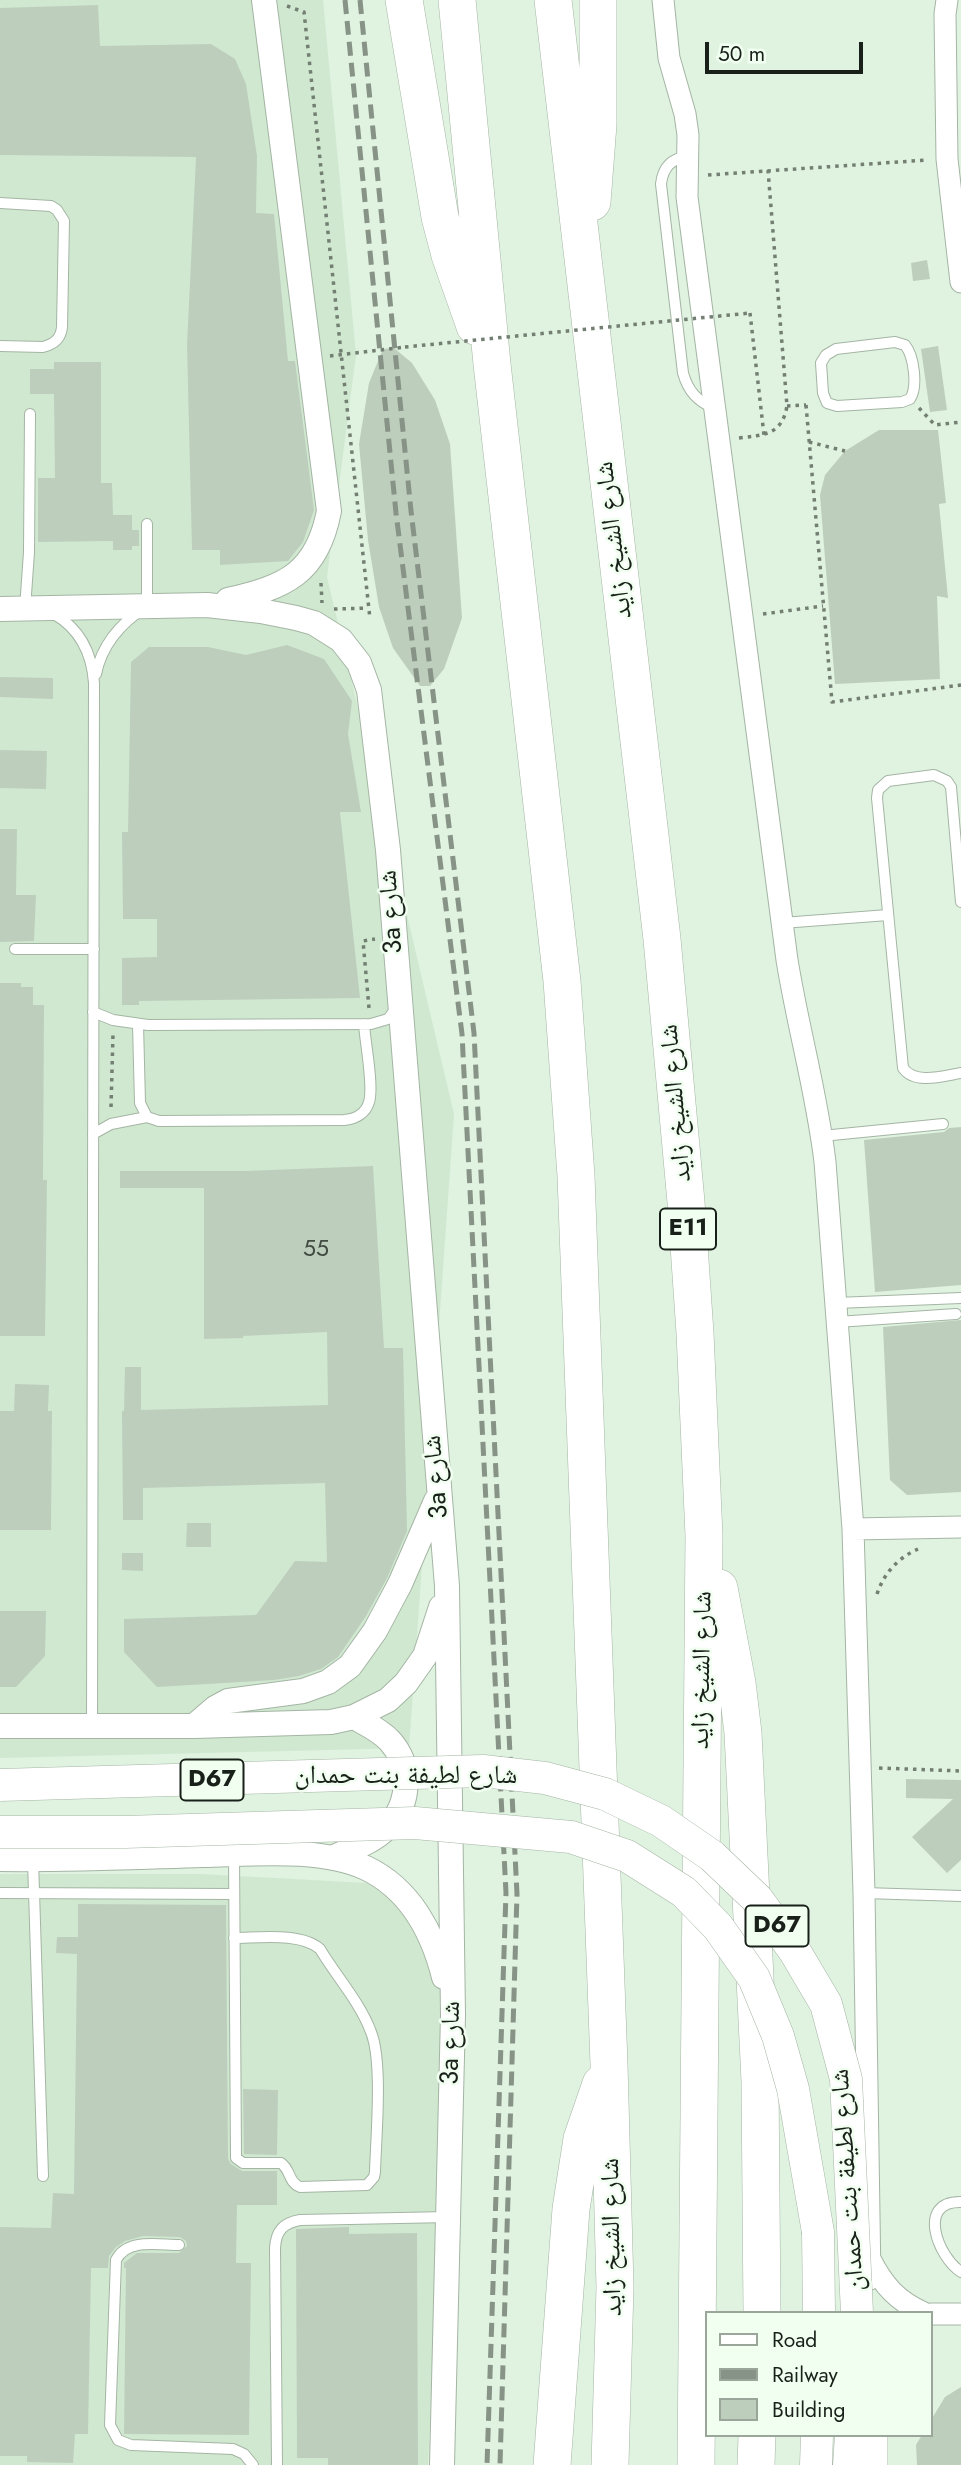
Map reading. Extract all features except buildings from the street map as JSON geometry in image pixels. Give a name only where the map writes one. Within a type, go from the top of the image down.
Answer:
[{"type":"highway","points":[[404,0],[440,217],[462,292],[492,365]]},
{"type":"highway","name":"شارع الشيخ زايد","points":[[457,0],[492,365],[562,981],[570,1079],[576,1176],[609,2064],[615,2287],[610,2465]]},
{"type":"highway","name":"شارع الشيخ زايد","points":[[553,0],[661,925],[673,1044],[695,1334],[705,1536],[696,2465]]},
{"type":"highway","points":[[583,262],[594,188],[597,137],[598,0]]},
{"type":"highway","points":[[705,1536],[729,1633],[743,1733],[760,2081],[762,2311]]},
{"type":"highway","points":[[552,2465],[575,2174],[592,2105],[609,2064]]},
{"type":"highway","points":[[756,2465],[758,2437]]},
{"type":"highway","points":[[778,2437],[779,2465]]},
{"type":"highway","points":[[869,2437],[869,2465]]},
{"type":"main road","name":"شارع لطيفة بنت حمدان","points":[[0,1785],[483,1771],[545,1778],[605,1794],[661,1821],[712,1856],[757,1899],[794,1950],[826,2004],[846,2079],[858,2311]]},
{"type":"main road","name":"شارع لطيفة بنت حمدان","points":[[0,1832],[125,1832],[415,1823],[570,1836],[627,1856],[684,1892],[719,1927],[754,1978],[778,2036],[793,2089],[818,2232],[819,2311]]},
{"type":"main road","points":[[816,2465],[817,2437]]},
{"type":"main road","points":[[849,2465],[851,2437]]},
{"type":"street","points":[[663,0],[669,58],[685,114],[687,197],[721,440],[782,923],[793,997],[822,1136],[853,1529],[864,1893],[870,2311]]},
{"type":"street","points":[[15,608],[206,605],[278,586],[291,578],[313,555],[321,541],[329,510],[272,2]]},
{"type":"street","points":[[944,5],[961,282]]},
{"type":"street","name":"3a شارع","points":[[206,605],[318,616],[351,651],[359,663],[369,690],[384,808],[447,1586],[453,2015],[442,2465]]},
{"type":"street","points":[[194,1726],[228,1701],[316,1687],[350,1666],[375,1631],[400,1584],[439,1494]]},
{"type":"street","points":[[853,1529],[961,1527]]},
{"type":"street","name":"شارع لطيفة بنت حمدان","points":[[0,1726],[194,1726],[331,1721],[354,1717],[388,1700],[417,1670],[430,1641],[447,1586]]},
{"type":"street","points":[[334,1857],[380,1835],[390,1825],[404,1802],[406,1789],[406,1775],[397,1749],[377,1730],[354,1717]]},
{"type":"street","points":[[0,1859],[234,1854],[334,1857],[367,1868],[403,1896],[422,1919],[435,1945],[453,2015]]},
{"type":"street","points":[[870,2259],[892,2294],[919,2311]]},
{"type":"street","points":[[933,2314],[961,2314]]},
{"type":"lane","points":[[0,203],[44,204],[57,210],[64,221],[62,333],[55,342],[43,347],[0,346]]},
{"type":"lane","points":[[895,342],[905,345],[911,355],[915,390],[910,399],[902,402],[837,406],[827,403],[823,393],[821,363],[826,355],[836,349],[895,342]]},
{"type":"lane","points":[[30,414],[29,552],[15,608],[57,615],[71,626],[89,653],[94,683],[92,1727]]},
{"type":"lane","points":[[94,683],[100,660],[110,640],[127,621],[147,606],[147,524]]},
{"type":"lane","points":[[961,902],[951,787],[941,777],[934,775],[888,780],[878,790],[877,798],[903,1068],[907,1074],[921,1078],[961,1073]]},
{"type":"lane","points":[[782,923],[888,915]]},
{"type":"lane","points":[[15,949],[94,949]]},
{"type":"lane","points":[[93,1012],[113,1020],[138,1024],[367,1024],[388,1019],[400,1002]]},
{"type":"lane","points":[[138,1024],[140,1103],[147,1117]]},
{"type":"lane","points":[[93,1134],[111,1124],[147,1117],[159,1121],[351,1119],[362,1114],[369,1103],[367,1024]]},
{"type":"lane","points":[[822,1136],[943,1124]]},
{"type":"lane","points":[[837,1313],[961,1298]]},
{"type":"lane","points":[[837,1313],[956,1314]]},
{"type":"lane","points":[[234,1854],[234,1938],[236,2158],[243,2163],[281,2163],[287,2168],[292,2182],[300,2188],[367,2185],[375,2172],[377,2060],[374,2039],[365,2019],[320,1949],[314,1944],[301,1939],[234,1938]]},
{"type":"lane","points":[[33,1860],[43,2176]]},
{"type":"lane","points":[[0,1893],[234,1894]]},
{"type":"lane","points":[[864,1893],[961,1896]]},
{"type":"lane","points":[[961,2202],[949,2202],[942,2206],[936,2220],[937,2239],[949,2264],[961,2272]]},
{"type":"lane","points":[[276,2465],[275,2237],[281,2228],[300,2220],[449,2217]]},
{"type":"lane","points":[[179,2245],[130,2246],[119,2253],[116,2259],[110,2425],[118,2440],[131,2445],[233,2449],[244,2454],[253,2465]]},
{"type":"path","points":[[272,2],[304,12],[370,619]]},
{"type":"path","points":[[688,166],[768,170],[952,168]]},
{"type":"path","points":[[721,440],[764,435],[779,428],[785,418],[787,406],[768,170]]},
{"type":"path","points":[[311,360],[342,353],[750,313],[764,435]]},
{"type":"path","points":[[910,399],[935,425],[961,422]]},
{"type":"path","points":[[787,406],[827,403]]},
{"type":"path","points":[[806,405],[832,702],[961,685]]},
{"type":"path","points":[[809,442],[845,451]]},
{"type":"path","points":[[313,555],[320,565],[318,616],[368,608]]},
{"type":"path","points":[[743,617],[823,606]]},
{"type":"path","points":[[367,1024],[363,941],[394,937]]},
{"type":"path","points":[[111,1124],[113,1020]]},
{"type":"path","points":[[874,1601],[881,1581],[894,1565],[907,1554],[923,1547]]},
{"type":"path","points":[[878,1768],[961,1771]]},
{"type":"shaded area","points":[[0,0],[323,0],[356,355],[327,577],[454,1114],[409,1748],[0,1758]]},
{"type":"shaded area","points":[[0,1874],[201,1874],[385,1884],[449,1985],[428,2465],[0,2465]]},
{"type":"railway","points":[[345,0],[396,513],[462,1034],[506,1893],[487,2465]]},
{"type":"railway","points":[[360,0],[411,511],[474,1033],[517,1894],[500,2465]]}]
